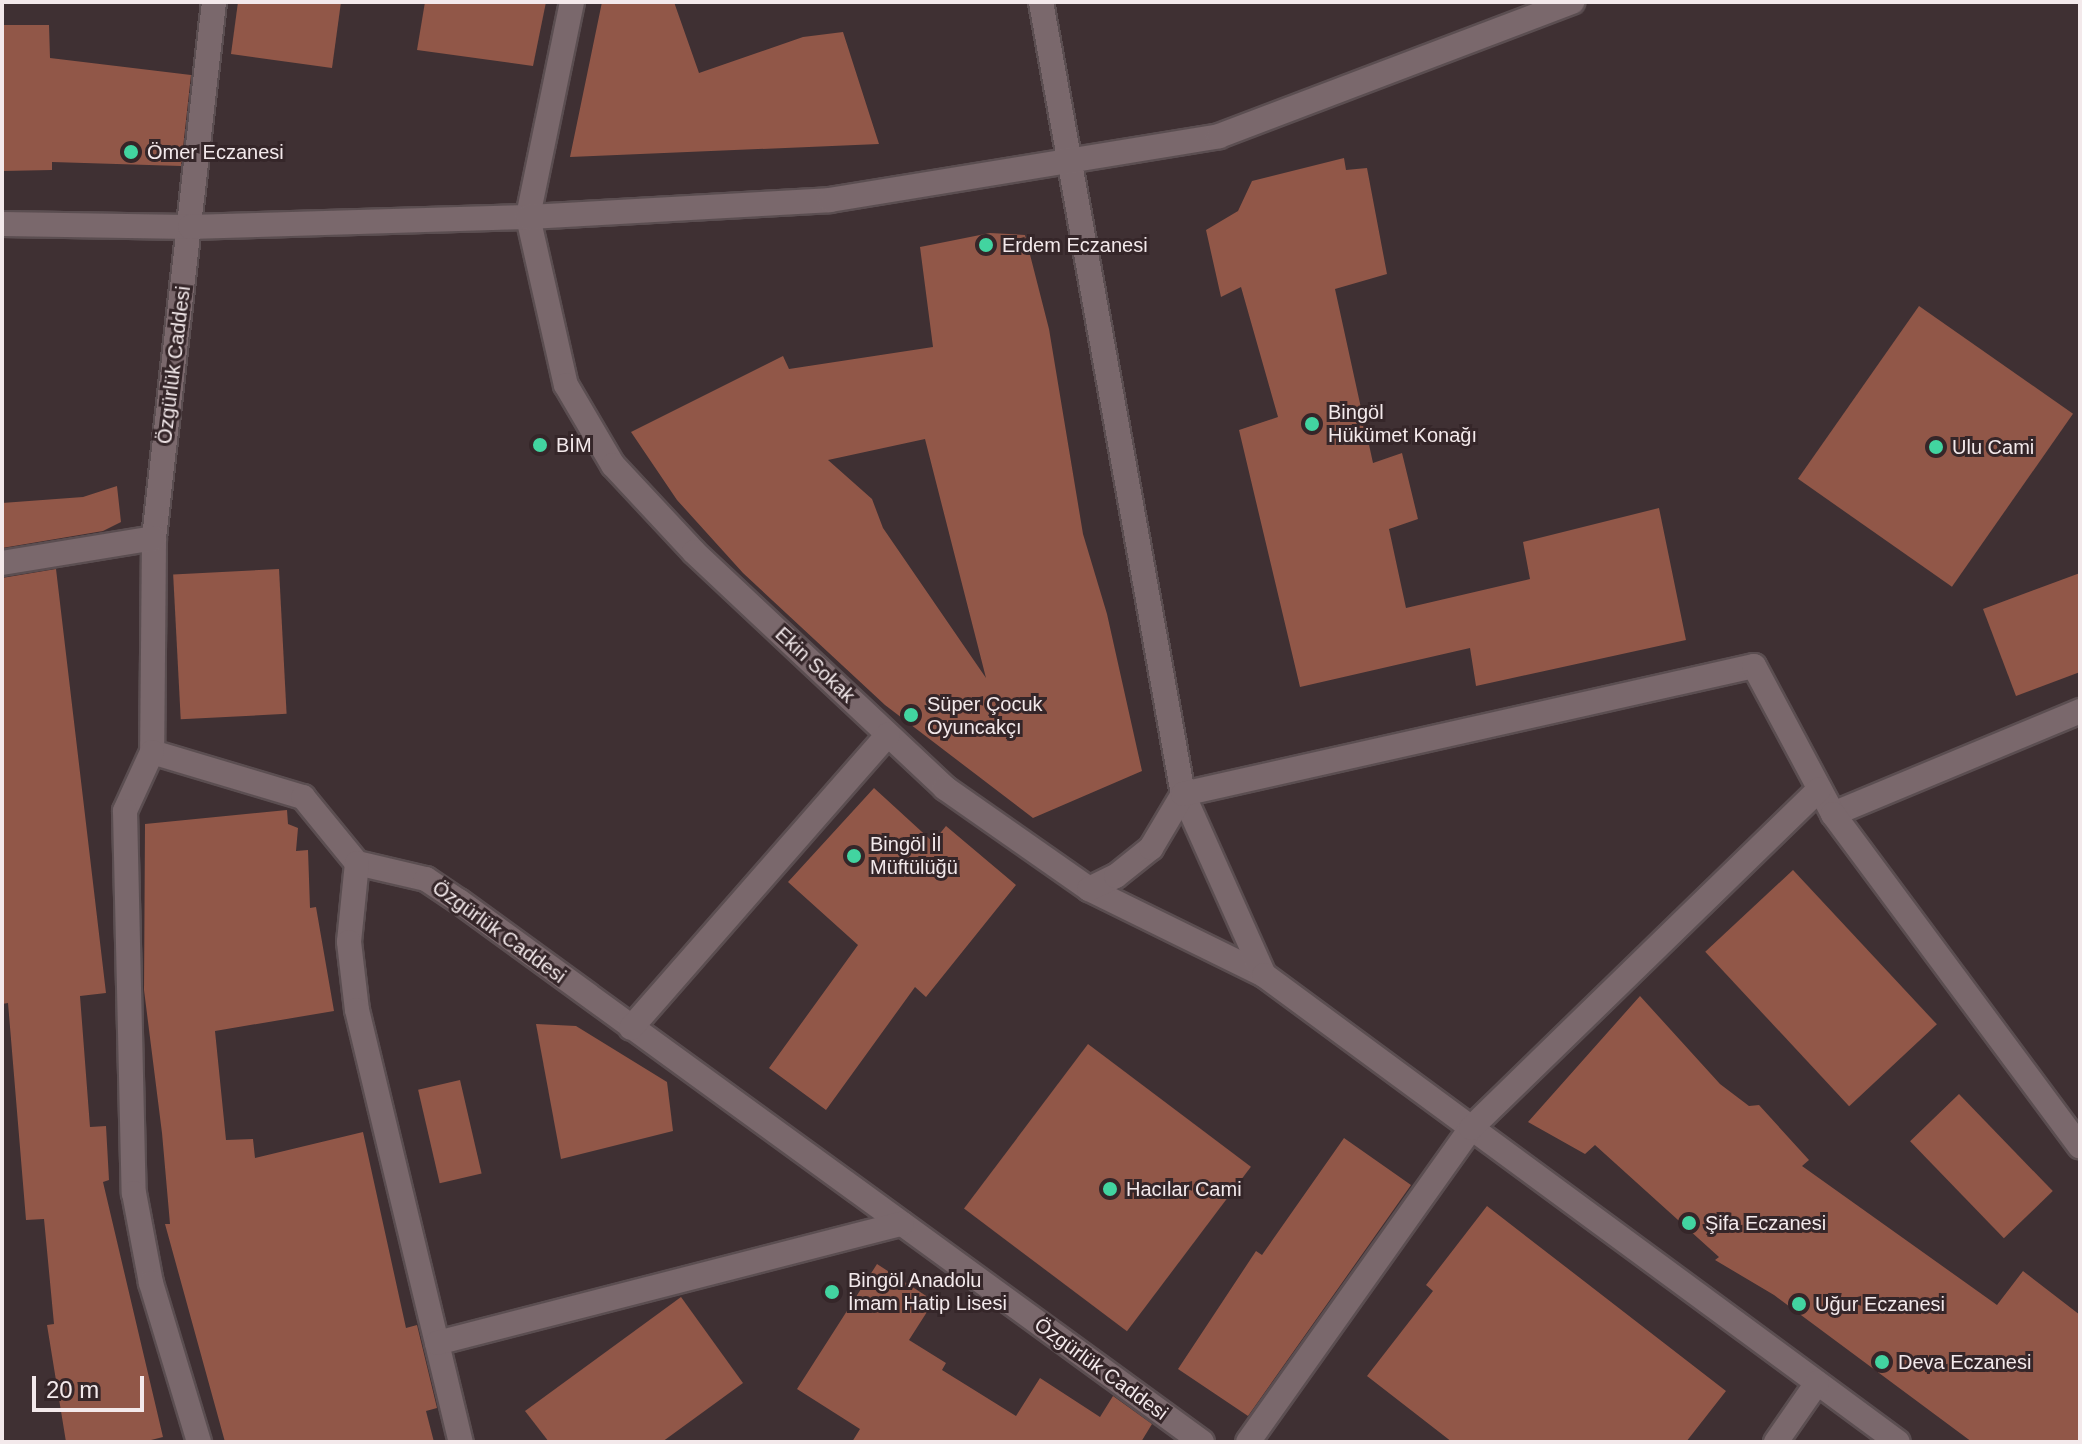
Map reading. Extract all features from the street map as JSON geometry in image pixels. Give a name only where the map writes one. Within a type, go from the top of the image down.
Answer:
[{"type":"street","name":"Özgürlük Caddesi","points":[[152,752],[154,538],[214,2]]},
{"type":"street","points":[[528,217],[572,2]]},
{"type":"street","points":[[1041,2],[1183,794],[1264,975]]},
{"type":"street","points":[[2,224],[190,227],[528,217],[830,200],[1219,136],[1572,2]]},
{"type":"street","name":"Ekin Sokak","points":[[528,217],[566,385],[613,465],[694,552],[945,788],[1089,889],[1264,975],[1898,1442]]},
{"type":"street","points":[[2,563],[154,538]]},
{"type":"street","points":[[1089,889],[1116,876],[1151,848],[1183,794],[1754,666],[1833,814],[2080,1146]]},
{"type":"street","points":[[1833,814],[2080,711]]},
{"type":"street","points":[[631,1028],[888,734]]},
{"type":"street","points":[[199,1442],[151,1283],[134,1193],[125,811],[152,752],[303,797],[357,863],[349,942],[357,1010],[461,1442]]},
{"type":"street","points":[[1248,1442],[1471,1128],[1819,789]]},
{"type":"street","name":"Özgürlük Caddesi","points":[[357,863],[426,879],[902,1224],[1187,1438]]},
{"type":"street","points":[[437,1343],[902,1224]]},
{"type":"street","points":[[1776,1442],[1817,1383]]},
{"type":"building","points":[[238,2],[341,2],[332,68],[231,54]]},
{"type":"building","points":[[425,2],[546,2],[533,66],[417,50]]},
{"type":"building","points":[[602,2],[674,2],[699,73],[803,37],[843,32],[879,144],[570,157]]},
{"type":"building","points":[[2,25],[49,25],[50,58],[191,75],[181,166],[52,162],[52,170],[2,171]]},
{"type":"building","name":"Bingöl Hükümet Konağı","points":[[1344,158],[1346,170],[1367,168],[1387,274],[1335,289],[1373,463],[1402,453],[1418,519],[1389,529],[1406,608],[1530,579],[1523,542],[1659,508],[1686,640],[1476,686],[1470,648],[1300,687],[1239,430],[1278,417],[1241,287],[1221,297],[1206,230],[1238,211],[1252,181]]},
{"type":"building","points":[[990,233],[1025,235],[1049,329],[1083,534],[1107,614],[1142,771],[1033,818],[885,705],[743,573],[677,500],[631,432],[783,356],[789,369],[933,347],[920,247]],"holes":[[[925,439],[986,678],[883,528],[872,499],[828,460]]]},
{"type":"building","name":"Ulu Cami","points":[[1919,306],[2073,414],[1952,587],[1798,479]]},
{"type":"building","points":[[117,486],[121,522],[103,531],[2,548],[2,503],[83,497]]},
{"type":"building","points":[[56,569],[106,993],[80,996],[90,1127],[106,1126],[109,1180],[103,1182],[163,1437],[143,1442],[66,1442],[47,1325],[54,1324],[44,1219],[26,1220],[8,1003],[2,1004],[2,578]]},
{"type":"building","points":[[279,569],[287,714],[181,719],[173,575]]},
{"type":"building","points":[[2080,573],[2080,672],[2016,696],[1983,609]]},
{"type":"building","points":[[874,788],[933,842],[946,826],[1016,885],[926,997],[915,987],[826,1110],[769,1068],[858,945],[788,882]]},
{"type":"building","points":[[287,810],[288,824],[298,828],[296,851],[308,850],[310,908],[316,907],[334,1011],[215,1031],[226,1140],[253,1139],[255,1158],[363,1132],[406,1328],[417,1325],[437,1408],[426,1411],[434,1442],[225,1442],[165,1224],[170,1224],[162,1133],[144,990],[145,824]]},
{"type":"building","points":[[1793,870],[1937,1024],[1849,1106],[1705,952]]},
{"type":"building","points":[[1640,996],[1720,1084],[1749,1106],[1759,1105],[1809,1160],[1802,1166],[1997,1305],[2023,1271],[2080,1315],[2080,1442],[1972,1442],[1774,1295],[1715,1260],[1719,1257],[1595,1145],[1585,1154],[1528,1122]]},
{"type":"building","points":[[536,1024],[576,1026],[667,1082],[673,1131],[561,1159]]},
{"type":"building","name":"Hacılar Cami","points":[[1088,1044],[1251,1167],[1127,1331],[964,1209]]},
{"type":"building","points":[[460,1080],[482,1174],[440,1183],[418,1090]]},
{"type":"building","points":[[1959,1094],[2053,1191],[2004,1238],[1910,1141]]},
{"type":"building","points":[[1344,1138],[1411,1185],[1248,1416],[1178,1369],[1256,1251],[1262,1255]]},
{"type":"building","points":[[1487,1206],[1726,1391],[1686,1442],[1452,1442],[1367,1376],[1433,1291],[1426,1285]]},
{"type":"building","points":[[877,1264],[934,1301],[909,1340],[946,1363],[942,1370],[1016,1416],[1040,1378],[1100,1417],[1113,1396],[1152,1424],[1141,1442],[852,1442],[860,1429],[797,1389]]},
{"type":"building","points":[[681,1297],[743,1383],[662,1442],[549,1442],[525,1411]]},
{"type":"place","name":"Ömer Eczanesi","points":[[131,152]]},
{"type":"place","name":"Erdem Eczanesi","points":[[986,245]]},
{"type":"place","name":"Bingöl Hükümet Konağı","points":[[1312,424]]},
{"type":"place","name":"BİM","points":[[540,445]]},
{"type":"place","name":"Ulu Cami","points":[[1936,447]]},
{"type":"place","name":"Süper Çocuk Oyuncakçı","points":[[911,715]]},
{"type":"place","name":"Bingöl İl Müftülüğü","points":[[854,856]]},
{"type":"place","name":"Hacılar Cami","points":[[1110,1189]]},
{"type":"place","name":"Şifa Eczanesi","points":[[1689,1223]]},
{"type":"place","name":"Bingöl Anadolu İmam Hatip Lisesi","points":[[832,1292]]},
{"type":"place","name":"Uğur Eczanesi","points":[[1799,1304]]},
{"type":"place","name":"Deva Eczanesi","points":[[1882,1362]]}]
